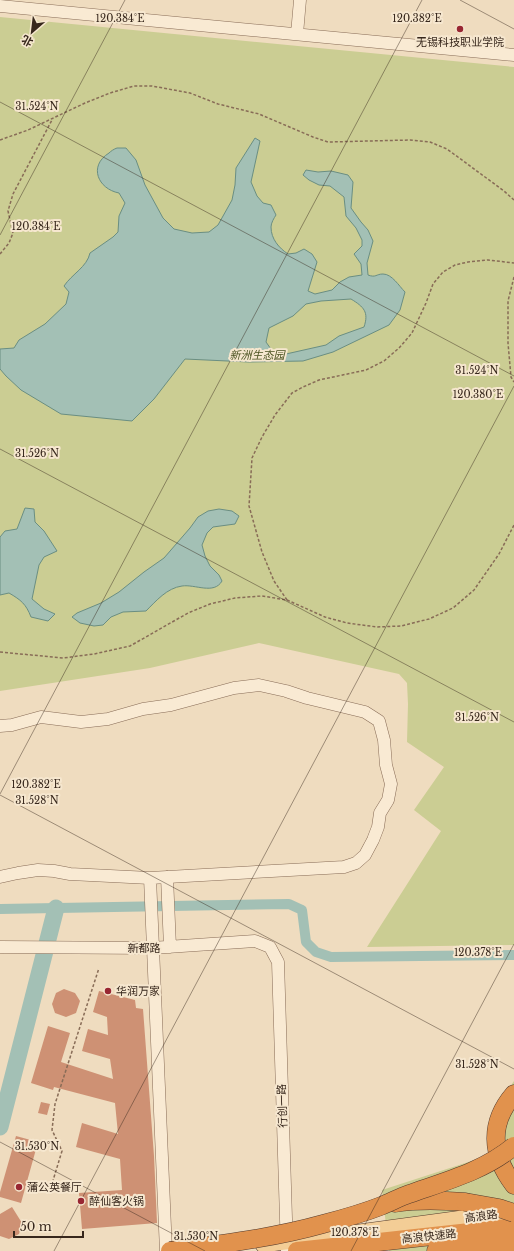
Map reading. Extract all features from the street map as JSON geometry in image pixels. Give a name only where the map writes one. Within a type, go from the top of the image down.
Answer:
[{"type":"highway","points":[[514,1094],[502,1110],[497,1123],[495,1138],[497,1152],[505,1173],[514,1185]]},
{"type":"highway","points":[[170,1251],[288,1233],[324,1224],[380,1206],[402,1196],[474,1171],[493,1161],[514,1146]]},
{"type":"highway","points":[[380,1206],[406,1201],[435,1199],[465,1202],[514,1212]]},
{"type":"highway","name":"高浪快速路","points":[[290,1248],[514,1226]]},
{"type":"highway","name":"高浪快速路","points":[[436,1251],[514,1242]]},
{"type":"main road","name":"高浪路","points":[[209,1251],[290,1248],[514,1212]]},
{"type":"street","points":[[297,34],[300,0]]},
{"type":"street","points":[[0,6],[514,55]]},
{"type":"street","points":[[0,726],[12,725],[41,717],[81,722],[108,719],[143,709],[178,703],[234,688],[259,686],[286,691],[307,698],[365,712],[379,721],[384,740],[386,765],[391,784],[388,800],[380,813],[378,827],[365,855],[356,863],[344,867],[150,882],[38,870],[0,877]]},
{"type":"street","points":[[168,881],[170,948]]},
{"type":"street","points":[[150,882],[166,1251]]},
{"type":"street","name":"新都路","points":[[0,947],[170,948],[255,941],[270,947],[278,962]]},
{"type":"street","name":"行创一路","points":[[278,962],[290,1248]]},
{"type":"path","points":[[0,140],[28,130],[110,93],[134,86],[152,86],[190,93],[218,104],[259,114],[313,138],[328,142],[410,140],[430,142],[447,149],[514,200]]},
{"type":"path","points":[[0,254],[9,243],[13,233],[8,211],[13,194],[53,118]]},
{"type":"path","points":[[287,600],[274,581],[262,552],[248,506],[252,458],[275,415],[292,393],[303,387],[319,380],[366,370],[384,361],[399,348],[412,333],[433,284],[443,272],[455,265],[468,262],[488,260],[514,263]]},
{"type":"path","points":[[514,277],[508,301],[509,350],[511,377],[514,382]]},
{"type":"path","points":[[0,652],[63,658],[94,654],[130,646],[188,613],[210,604],[235,598],[262,596],[287,600],[325,617],[347,623],[377,627],[402,626],[429,619],[453,608],[474,590],[499,554],[514,525]]},
{"type":"path","points":[[50,1187],[62,1151],[52,1130],[55,1104],[99,968]]},
{"type":"green space","name":"新洲生态园","points":[[0,17],[514,67],[514,945],[367,947],[441,831],[414,810],[444,767],[407,742],[407,683],[399,674],[259,643],[150,668],[0,691]]},
{"type":"green space","points":[[514,1081],[514,1251],[389,1251],[382,1190],[490,1155],[499,1103]]},
{"type":"shaded area","points":[[255,138],[260,141],[251,182],[257,196],[263,203],[271,205],[276,215],[271,231],[279,246],[288,254],[296,253],[304,249],[312,254],[317,262],[308,291],[315,294],[332,290],[340,282],[349,277],[362,275],[361,264],[354,254],[362,246],[362,240],[356,228],[346,216],[344,197],[330,186],[319,185],[303,175],[306,170],[318,172],[331,171],[348,175],[353,182],[351,208],[368,230],[373,241],[367,263],[368,275],[373,276],[383,274],[389,276],[405,292],[400,310],[389,325],[333,352],[303,361],[249,362],[185,359],[154,399],[132,421],[61,414],[21,390],[6,376],[0,369],[0,349],[14,348],[19,340],[45,324],[66,304],[69,292],[64,286],[83,266],[90,253],[118,232],[119,216],[125,203],[119,193],[106,187],[98,176],[97,170],[103,158],[116,148],[126,148],[136,160],[145,185],[163,218],[174,229],[192,233],[209,232],[218,225],[232,200],[236,168]],"holes":[[[351,299],[362,307],[366,314],[364,327],[339,336],[326,345],[286,354],[273,352],[266,342],[269,328],[293,316],[306,304],[321,301]]]},
{"type":"shaded area","points":[[25,508],[34,509],[35,522],[44,531],[57,551],[44,557],[39,565],[32,599],[44,609],[55,614],[48,621],[31,617],[23,603],[9,593],[0,595],[0,537],[5,531],[17,529]]},
{"type":"shaded area","points":[[219,509],[232,511],[239,516],[235,524],[213,527],[207,533],[202,545],[210,566],[219,575],[222,581],[219,585],[209,588],[182,586],[171,589],[146,611],[123,612],[111,617],[103,625],[94,626],[80,623],[72,617],[77,613],[101,603],[119,592],[164,558],[198,517],[208,511]]},
{"type":"building","points":[[64,989],[75,993],[80,1001],[76,1013],[66,1017],[55,1013],[52,1004],[56,993]]},
{"type":"building","points":[[99,991],[135,1000],[136,1008],[143,1009],[154,1156],[157,1223],[82,1229],[79,1193],[122,1190],[120,1159],[76,1147],[82,1123],[118,1134],[115,1103],[54,1087],[53,1090],[31,1083],[48,1026],[70,1033],[61,1062],[113,1079],[110,1059],[82,1051],[88,1029],[108,1035],[107,1017],[93,1012]]},
{"type":"building","points":[[41,1102],[50,1104],[47,1115],[38,1113]]},
{"type":"building","points":[[16,1136],[38,1142],[21,1203],[0,1197],[0,1192]]},
{"type":"building","points":[[12,1207],[22,1223],[19,1234],[9,1239],[0,1236],[0,1214]]},
{"type":"waterway","points":[[0,909],[289,904],[302,910],[306,942],[316,952],[331,957],[514,955]]},
{"type":"waterway","points":[[0,1127],[56,908]]},
{"type":"place","name":"无锡科技职业学院","points":[[460,29]]},
{"type":"place","name":"华润万家","points":[[108,991]]},
{"type":"place","name":"蒲公英餐厅","points":[[19,1187]]},
{"type":"place","name":"醉仙客火锅","points":[[81,1201]]}]
